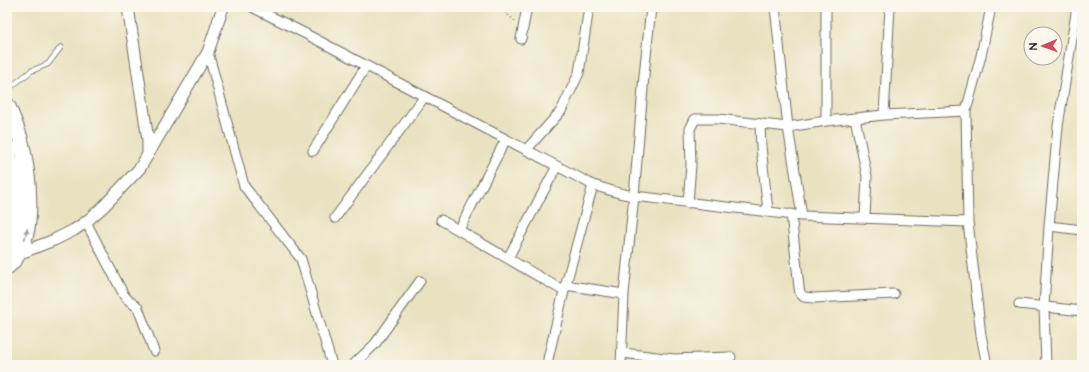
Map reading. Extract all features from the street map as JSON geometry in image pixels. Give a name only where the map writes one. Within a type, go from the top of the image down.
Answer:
[{"type":"highway","points":[[7,105],[20,138],[29,186],[28,225],[24,242],[12,256],[7,267]]},
{"type":"highway","points":[[7,148],[14,188],[15,218],[7,244]]},
{"type":"street","points":[[128,7],[148,140],[148,155]]},
{"type":"street","points":[[12,256],[54,240],[86,222],[103,207],[140,168],[208,52],[223,7]]},
{"type":"street","points":[[252,7],[593,185],[619,193],[802,216],[968,222]]},
{"type":"street","points":[[521,40],[527,7]]},
{"type":"street","points":[[526,150],[561,111],[579,73],[589,7]]},
{"type":"street","points":[[621,365],[624,294],[651,7]]},
{"type":"street","points":[[775,7],[788,127],[802,216]]},
{"type":"street","points":[[826,7],[826,121]]},
{"type":"street","points":[[884,115],[890,7]]},
{"type":"street","points":[[987,365],[981,335],[968,222],[966,111],[981,56],[991,7]]},
{"type":"street","points":[[1046,365],[1044,307],[1048,226],[1058,126],[1078,9]]},
{"type":"street","points":[[208,52],[244,186],[301,259],[332,365]]},
{"type":"street","points":[[313,151],[366,66]]},
{"type":"street","points":[[335,218],[425,96]]},
{"type":"street","points":[[688,202],[691,165],[690,129],[695,119],[718,119],[788,127],[826,121],[884,115],[966,111]]},
{"type":"street","points":[[855,118],[867,176],[865,218]]},
{"type":"street","points":[[760,124],[760,147],[768,211]]},
{"type":"street","points":[[460,230],[506,139]]},
{"type":"street","points":[[508,258],[557,166]]},
{"type":"street","points":[[548,365],[548,359],[565,288],[593,185]]},
{"type":"street","points":[[790,214],[800,294],[804,297],[814,298],[894,294]]},
{"type":"street","points":[[441,220],[565,288],[624,294]]},
{"type":"street","points":[[86,222],[125,297],[138,308],[154,351]]},
{"type":"street","points":[[1048,226],[1082,230]]},
{"type":"street","points":[[353,365],[375,344],[420,281]]},
{"type":"street","points":[[1019,304],[1082,311]]},
{"type":"street","points":[[622,353],[674,359],[732,357]]},
{"type":"lane","points":[[7,90],[32,71],[48,64],[61,47]]},
{"type":"path","points":[[499,7],[523,28]]}]
